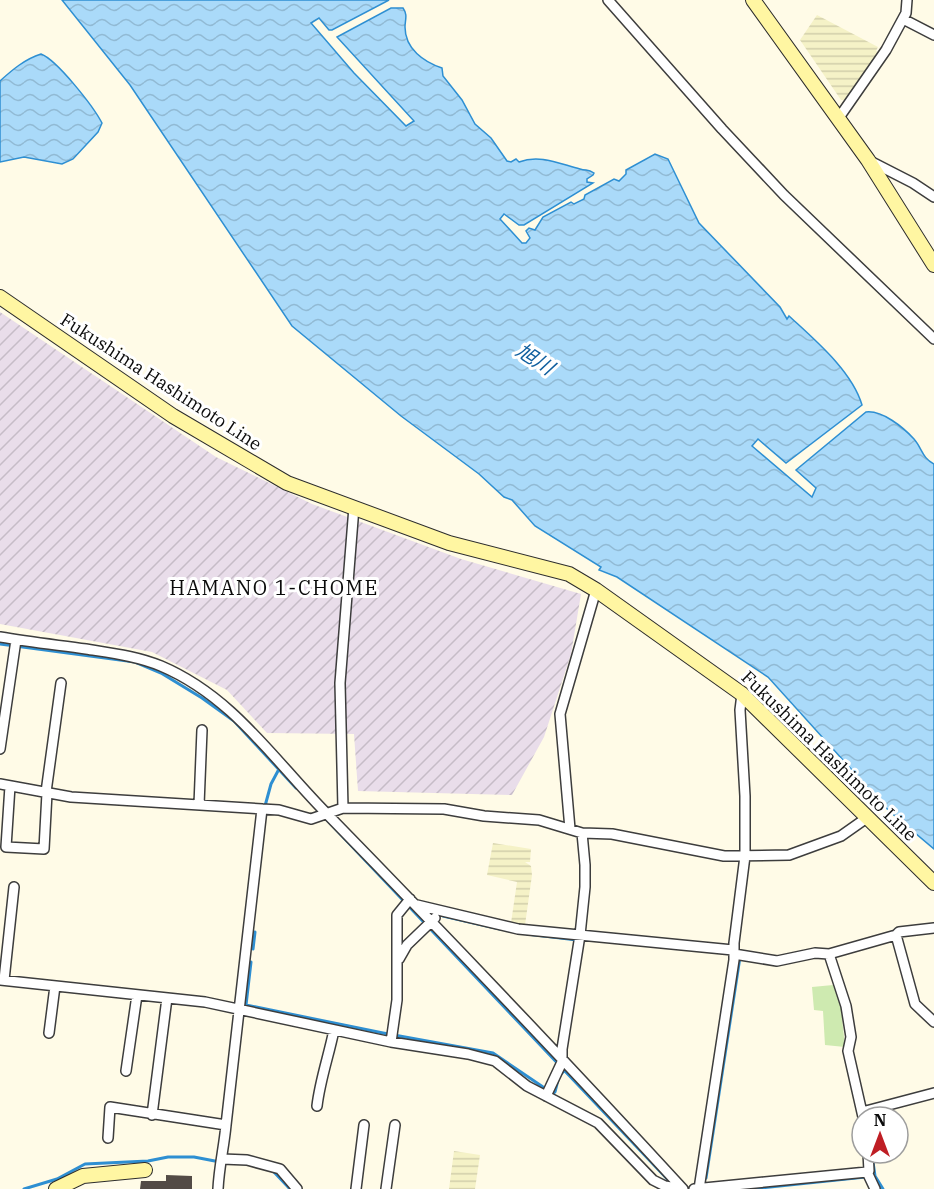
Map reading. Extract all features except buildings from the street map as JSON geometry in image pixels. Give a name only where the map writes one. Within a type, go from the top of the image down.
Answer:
[{"type":"main road","points":[[753,0],[867,160],[934,265]]},
{"type":"main road","name":"Fukushima Hashimoto Line","points":[[0,297],[201,433],[287,483],[449,543],[569,574],[596,590],[742,694],[934,883]]},
{"type":"main road","points":[[56,1189],[83,1176],[145,1170]]},
{"type":"street","points":[[608,0],[722,129],[784,195],[934,339]]},
{"type":"street","points":[[838,119],[866,82],[903,19],[907,0]]},
{"type":"street","points":[[903,19],[934,35]]},
{"type":"street","points":[[867,160],[913,183],[934,197]]},
{"type":"street","points":[[343,808],[340,683],[354,507]]},
{"type":"street","points":[[570,829],[560,714],[596,590]]},
{"type":"street","points":[[0,637],[15,644],[130,656],[161,666],[215,698],[236,715],[321,815],[409,903],[682,1189]]},
{"type":"street","points":[[0,749],[15,644]]},
{"type":"street","points":[[10,786],[6,847],[44,849],[47,792],[61,683]]},
{"type":"street","points":[[699,1189],[734,952],[745,856],[745,796],[740,710],[742,694]]},
{"type":"street","points":[[199,805],[202,730]]},
{"type":"street","points":[[0,784],[71,797],[279,810],[311,819],[343,808],[444,809],[484,816],[539,820],[582,833],[612,834],[724,856],[789,855],[841,837],[868,817]]},
{"type":"street","points":[[218,1189],[262,809]]},
{"type":"street","points":[[548,1093],[561,1063],[580,938],[585,866],[582,833]]},
{"type":"street","points":[[14,887],[2,980],[205,1002],[334,1030],[391,1037],[495,1061],[527,1086],[548,1093],[598,1123],[646,1174],[665,1186],[682,1189]]},
{"type":"street","points":[[409,903],[518,929],[580,938],[734,952],[777,961],[815,954],[829,954],[910,929],[934,928]]},
{"type":"street","points":[[391,1037],[397,1000],[396,926],[398,915],[409,903]]},
{"type":"street","points":[[398,961],[407,945],[442,912]]},
{"type":"street","points":[[896,935],[915,1004],[934,1022]]},
{"type":"street","points":[[829,954],[846,1006],[848,1051],[861,1105]]},
{"type":"street","points":[[49,1033],[54,986]]},
{"type":"street","points":[[126,1071],[137,994]]},
{"type":"street","points":[[152,1115],[167,998]]},
{"type":"street","points":[[317,1106],[319,1085],[328,1062],[334,1030]]},
{"type":"street","points":[[891,1105],[934,1093]]},
{"type":"street","points":[[108,1138],[110,1107],[226,1125]]},
{"type":"street","points":[[356,1189],[364,1125]]},
{"type":"street","points":[[386,1189],[395,1125]]},
{"type":"street","points":[[222,1161],[247,1160],[280,1169],[297,1189]]},
{"type":"street","points":[[869,1165],[868,1175],[875,1189]]},
{"type":"street","points":[[694,1189],[868,1175]]},
{"type":"shaded area","points":[[817,15],[878,47],[876,51],[879,53],[847,100],[841,100],[800,40]]},
{"type":"shaded area","points":[[0,312],[216,457],[312,504],[461,559],[581,594],[571,654],[544,737],[512,795],[358,791],[354,734],[267,733],[227,690],[152,652],[0,624]]},
{"type":"shaded area","points":[[493,843],[531,849],[530,862],[525,862],[531,866],[532,875],[525,925],[511,923],[517,882],[487,875]]},
{"type":"shaded area","points":[[454,1151],[480,1155],[475,1189],[449,1189]]},
{"type":"green space","points":[[833,985],[841,1008],[845,1047],[825,1045],[823,1011],[814,1010],[812,987]]},
{"type":"water","name":"旭川","points":[[62,0],[389,0],[332,30],[329,30],[319,18],[311,23],[354,73],[406,126],[414,121],[337,37],[391,8],[403,8],[406,15],[406,35],[412,48],[422,58],[442,68],[443,76],[462,100],[475,124],[491,138],[507,161],[542,159],[594,173],[587,179],[587,182],[593,183],[524,225],[519,225],[504,214],[500,219],[522,243],[526,243],[530,238],[526,231],[529,228],[535,230],[543,217],[571,202],[574,204],[584,199],[585,195],[614,179],[619,181],[626,174],[626,170],[655,154],[668,159],[699,223],[780,307],[787,319],[789,316],[832,357],[850,380],[862,405],[786,463],[758,439],[752,446],[812,497],[816,488],[796,470],[866,412],[872,412],[885,416],[904,429],[917,442],[927,459],[934,464],[934,849],[889,811],[768,677],[617,577],[599,570],[601,567],[535,526],[512,500],[504,497],[479,474],[401,416],[292,326],[130,85]]},
{"type":"water","points":[[41,54],[65,74],[102,123],[98,132],[73,159],[62,164],[24,157],[0,162],[0,81],[24,62]]},
{"type":"waterway","points":[[0,644],[135,662],[161,673],[234,721],[296,788]]},
{"type":"waterway","points":[[265,806],[271,784],[279,769]]},
{"type":"waterway","points":[[326,819],[672,1184]]},
{"type":"waterway","points":[[443,916],[500,929]]},
{"type":"waterway","points":[[253,949],[255,932]]},
{"type":"waterway","points":[[527,934],[577,940]]},
{"type":"waterway","points":[[706,1178],[740,957]]},
{"type":"waterway","points":[[251,962],[246,1005],[493,1053],[554,1093]]},
{"type":"waterway","points":[[555,1092],[559,1076],[565,1070]]},
{"type":"waterway","points":[[24,1189],[57,1179],[85,1164],[148,1161],[168,1157],[194,1157],[220,1162]]},
{"type":"waterway","points":[[873,1165],[875,1176]]},
{"type":"waterway","points":[[273,1171],[290,1189]]},
{"type":"waterway","points":[[751,1189],[875,1176],[883,1189]]},
{"type":"district","name":"HAMANO 1-CHOME","points":[[274,588]]}]
